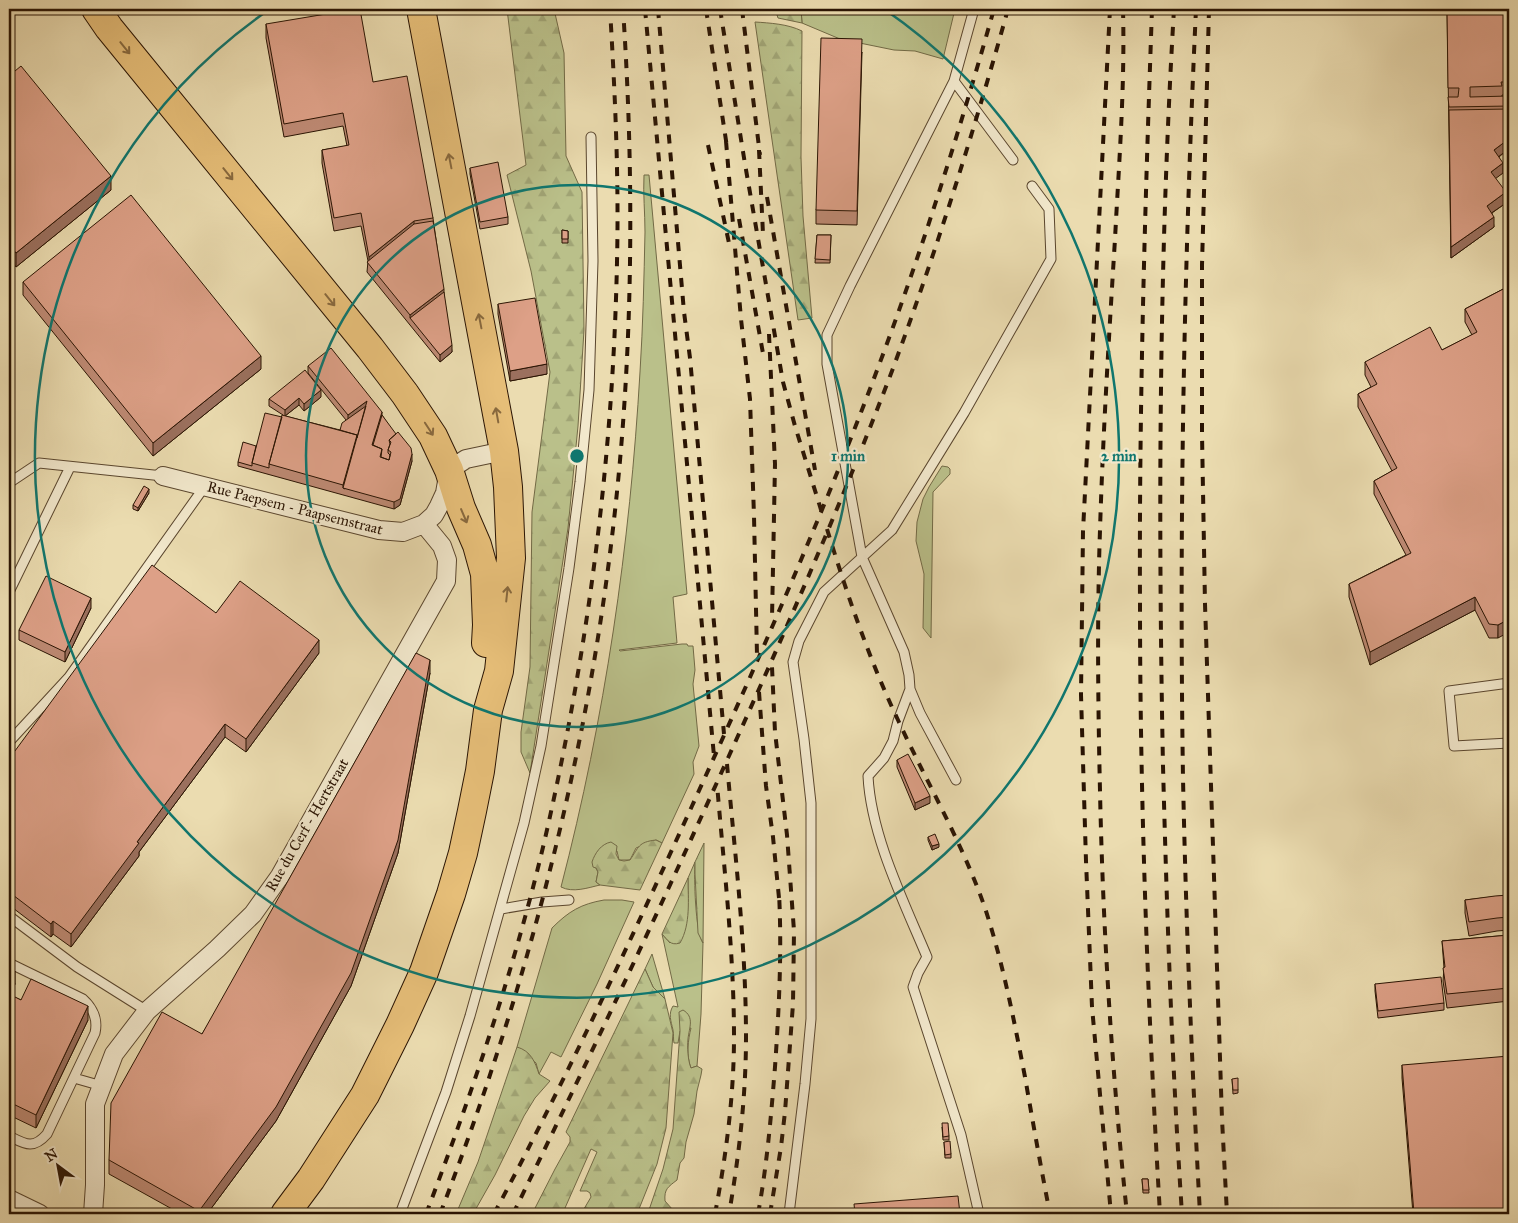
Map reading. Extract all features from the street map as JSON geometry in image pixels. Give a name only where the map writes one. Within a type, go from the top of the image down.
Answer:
[{"type":"main road","points":[[96,9],[405,394],[434,436],[477,545],[485,574],[487,625],[484,673],[488,710]]},
{"type":"main road","points":[[285,1214],[311,1179],[364,1095],[400,1025],[424,972],[451,894],[463,853],[480,771],[488,710],[498,671],[511,558],[508,487],[504,451],[421,9]]},
{"type":"street","points":[[424,524],[434,515],[439,506],[445,493],[449,470],[466,459],[504,451]]},
{"type":"street","name":"Rue Paepsem - Paapsemstraat","points":[[163,476],[379,530],[403,532],[424,524]]},
{"type":"street","name":"Rue du Cerf - Hertstraat","points":[[93,1214],[96,1185],[95,1104],[114,1054],[147,1011],[247,920],[280,876],[446,581],[447,560],[442,546],[424,524]]},
{"type":"street","points":[[9,1199],[40,1214]]},
{"type":"lane","points":[[956,780],[910,689],[904,652],[862,558],[827,364],[827,335],[954,81],[974,9]]},
{"type":"lane","points":[[954,81],[1013,160]]},
{"type":"lane","points":[[400,1214],[446,1092],[470,1016],[524,823],[541,746],[580,482],[589,390],[593,261],[590,137]]},
{"type":"lane","points":[[789,1214],[805,1084],[811,1009],[811,803],[793,662],[799,641],[824,592],[892,530],[964,413],[1051,259],[1049,209],[1032,186]]},
{"type":"lane","points":[[9,483],[40,464],[163,476]]},
{"type":"lane","points":[[9,592],[70,466]]},
{"type":"lane","points":[[9,742],[69,677],[205,486]]},
{"type":"lane","points":[[1509,683],[1448,691],[1454,746],[1509,743]]},
{"type":"lane","points":[[910,689],[884,758],[868,776],[869,795],[883,846],[900,894],[927,957],[913,986],[962,1135],[979,1214]]},
{"type":"lane","points":[[500,909],[542,902],[569,900]]},
{"type":"lane","points":[[9,916],[77,967],[147,1011]]},
{"type":"lane","points":[[9,963],[83,999],[91,1009],[97,1024],[95,1033],[74,1078],[47,1134],[40,1143],[32,1145],[9,1136]]},
{"type":"lane","points":[[74,1078],[102,1086]]},
{"type":"green space","points":[[507,9],[554,9],[564,53],[566,156],[582,192],[584,330],[578,426],[568,528],[530,773],[521,752],[521,732],[530,667],[532,512],[550,372],[531,271],[507,175],[526,165]]},
{"type":"green space","points":[[775,9],[801,9],[802,23],[778,18]]},
{"type":"green space","points":[[801,9],[955,9],[943,59],[915,51],[894,50],[840,39],[802,23]]},
{"type":"green space","points":[[755,22],[785,25],[802,31],[801,157],[803,216],[812,318],[798,320]]},
{"type":"green space","points":[[644,175],[649,175],[687,594],[673,597],[677,643],[619,650],[682,644],[693,646],[695,670],[693,684],[699,746],[693,762],[694,774],[662,843],[656,840],[636,848],[630,860],[619,860],[617,851],[596,868],[598,872],[596,882],[600,885],[570,890],[561,887],[577,823],[603,695],[630,502],[642,337],[645,232]]},
{"type":"green space","points":[[942,466],[950,469],[950,474],[933,492],[931,638],[923,628],[924,574],[916,541],[917,522],[923,499]]},
{"type":"green space","points":[[656,840],[662,843],[640,890],[600,885],[596,882],[598,872],[593,867],[592,862],[601,847],[611,842],[617,846],[616,854],[619,860],[624,861],[630,860],[637,848],[642,844]]},
{"type":"green space","points":[[704,843],[703,943],[698,933],[695,862]]},
{"type":"green space","points":[[695,862],[698,928],[703,943],[697,1066],[691,1068],[688,1048],[691,1028],[680,1031],[678,1043],[674,1043],[670,1015],[673,1006],[678,1007],[662,934],[670,943],[688,901],[688,878]]},
{"type":"green space","points":[[688,878],[686,928],[680,943],[674,944],[662,934]]},
{"type":"green space","points":[[604,900],[634,902],[561,1057],[551,1052],[539,1074],[536,1063],[517,1047],[552,928],[576,909]]},
{"type":"green space","points":[[652,954],[665,999],[653,987],[645,969]]},
{"type":"green space","points":[[645,969],[653,987],[665,999],[673,1033],[666,1128],[657,1164],[637,1214],[581,1214],[591,1197],[587,1191],[580,1191],[597,1152],[591,1149],[565,1208],[560,1214],[532,1214],[570,1142],[570,1137],[566,1132]]},
{"type":"green space","points":[[683,1010],[690,1019],[688,1058],[690,1065],[691,1068],[697,1066],[702,1069],[684,1158],[680,1163],[677,1180],[669,1187],[665,1194],[665,1201],[674,1214],[649,1214],[673,1129],[680,1031],[679,1012]]},
{"type":"green space","points":[[517,1047],[529,1054],[539,1074],[550,1081],[535,1098],[524,1116],[495,1175],[473,1214],[456,1214],[478,1162]]},
{"type":"building","points":[[360,9],[373,82],[407,76],[433,218],[414,221],[369,257],[361,213],[334,218],[322,150],[349,145],[343,113],[284,124],[266,24]]},
{"type":"building","points":[[1447,9],[1509,9],[1509,82],[1501,82],[1502,86],[1470,87],[1470,97],[1509,96],[1509,106],[1449,107],[1448,97],[1458,97],[1459,88],[1448,88]]},
{"type":"building","points":[[821,38],[862,39],[857,211],[816,210]]},
{"type":"building","points":[[21,66],[111,176],[16,253],[9,244],[9,76]]},
{"type":"building","points":[[1509,109],[1509,136],[1506,136],[1506,141],[1494,150],[1503,163],[1491,172],[1506,192],[1487,206],[1494,217],[1451,247],[1449,110]]},
{"type":"building","points":[[498,162],[508,217],[480,222],[470,168]]},
{"type":"building","points":[[131,195],[261,356],[153,443],[23,282]]},
{"type":"building","points":[[433,221],[444,289],[410,315],[367,262],[414,224]]},
{"type":"building","points":[[562,230],[568,231],[568,239],[562,239]]},
{"type":"building","points":[[817,235],[831,235],[830,260],[815,259]]},
{"type":"building","points":[[1509,286],[1509,619],[1498,625],[1489,624],[1475,597],[1370,652],[1349,584],[1411,553],[1374,481],[1397,468],[1358,394],[1377,384],[1365,362],[1430,327],[1442,350],[1477,332],[1465,309]]},
{"type":"building","points":[[444,292],[452,345],[440,355],[410,318]]},
{"type":"building","points":[[535,298],[547,364],[510,371],[498,304]]},
{"type":"building","points":[[331,348],[382,412],[372,445],[382,449],[380,457],[389,460],[391,452],[388,450],[391,442],[389,440],[398,432],[411,448],[412,454],[400,499],[394,502],[343,488],[367,401],[348,415],[308,366]]},
{"type":"building","points":[[305,370],[321,390],[304,404],[299,398],[285,410],[269,399]]},
{"type":"building","points":[[366,406],[357,438],[357,435],[340,430],[342,423]]},
{"type":"building","points":[[265,413],[282,417],[269,468],[252,463]]},
{"type":"building","points":[[282,415],[357,435],[343,485],[269,464]]},
{"type":"building","points":[[382,415],[396,434],[389,440],[389,460],[381,457],[382,449],[373,445]]},
{"type":"building","points":[[243,442],[256,446],[252,466],[238,462]]},
{"type":"building","points":[[144,486],[149,489],[138,508],[133,505]]},
{"type":"building","points":[[152,565],[216,613],[240,581],[319,640],[246,739],[225,724],[71,934],[53,921],[51,924],[9,892],[9,759]]},
{"type":"building","points":[[46,576],[91,598],[65,652],[19,630]]},
{"type":"building","points":[[416,653],[430,660],[398,840],[351,973],[276,1107],[199,1211],[109,1160],[111,1103],[162,1012],[202,1034]]},
{"type":"building","points":[[908,754],[930,796],[915,803],[897,760]]},
{"type":"building","points":[[935,834],[939,844],[932,846],[928,837]]},
{"type":"building","points":[[1509,895],[1509,917],[1469,922],[1465,900]]},
{"type":"building","points":[[1509,935],[1509,988],[1447,994],[1443,968],[1445,967],[1442,941]]},
{"type":"building","points":[[9,968],[15,971],[9,984]]},
{"type":"building","points":[[1441,977],[1444,1003],[1378,1011],[1375,984]]},
{"type":"building","points":[[31,979],[88,1006],[36,1115],[9,1102],[9,994],[21,1000]]},
{"type":"building","points":[[1509,1056],[1509,1214],[1414,1214],[1402,1065]]},
{"type":"building","points":[[1238,1078],[1238,1090],[1233,1090],[1232,1079]]},
{"type":"building","points":[[942,1123],[948,1123],[949,1136],[943,1137]]},
{"type":"building","points":[[950,1141],[951,1154],[945,1155],[944,1142]]},
{"type":"building","points":[[1142,1179],[1148,1179],[1149,1190],[1143,1190]]},
{"type":"building","points":[[958,1196],[960,1214],[855,1214],[854,1204]]},
{"type":"railway","points":[[426,1214],[460,1123],[506,984],[519,938],[544,843],[560,771],[585,627],[604,482],[615,335],[617,198],[610,9]]},
{"type":"railway","points":[[440,1214],[498,1051],[546,885],[584,716],[599,631],[618,478],[628,345],[630,210],[627,76],[623,9]]},
{"type":"railway","points":[[645,9],[714,756]]},
{"type":"railway","points":[[658,9],[684,312],[690,358],[724,734]]},
{"type":"railway","points":[[706,9],[727,147]]},
{"type":"railway","points":[[720,9],[783,382],[822,513]]},
{"type":"railway","points":[[742,9],[760,155]]},
{"type":"railway","points":[[494,1214],[596,1012],[692,806],[813,532],[858,421],[911,277],[968,99],[994,9]]},
{"type":"railway","points":[[513,1214],[622,987],[750,710],[853,469],[892,371],[939,236],[982,100],[1008,9]]},
{"type":"railway","points":[[1110,9],[1083,531],[1081,695],[1092,1007],[1111,1214]]},
{"type":"railway","points":[[1123,9],[1121,124],[1101,494],[1098,661],[1101,844],[1106,950],[1117,1108],[1127,1214]]},
{"type":"railway","points":[[1152,9],[1142,380],[1140,679],[1146,909],[1160,1214]]},
{"type":"railway","points":[[1174,9],[1165,198],[1160,577],[1168,934],[1182,1214]]},
{"type":"railway","points":[[1196,9],[1188,201],[1182,490],[1182,682],[1188,942],[1200,1214]]},
{"type":"railway","points":[[1209,9],[1202,265],[1202,434],[1205,604],[1222,1119],[1227,1214]]},
{"type":"railway","points":[[726,141],[741,319],[750,399],[757,655]]},
{"type":"railway","points":[[708,145],[729,243]]},
{"type":"railway","points":[[759,150],[763,234]]},
{"type":"railway","points":[[767,197],[815,470]]},
{"type":"railway","points":[[739,219],[764,359]]},
{"type":"railway","points":[[769,334],[775,464],[772,619]]},
{"type":"railway","points":[[827,529],[877,674],[955,836],[985,908],[1003,971],[1012,1013],[1050,1214]]},
{"type":"railway","points":[[770,1214],[785,1112],[793,1004],[794,931],[787,835],[775,732],[772,667]]},
{"type":"railway","points":[[759,692],[766,786],[779,898]]},
{"type":"railway","points":[[727,764],[737,866],[746,1003],[745,1081],[736,1170],[729,1214]]},
{"type":"railway","points":[[715,1214],[729,1126],[734,1037],[730,942],[717,784]]},
{"type":"railway","points":[[758,1214],[768,1141],[779,1002],[779,893]]}]
